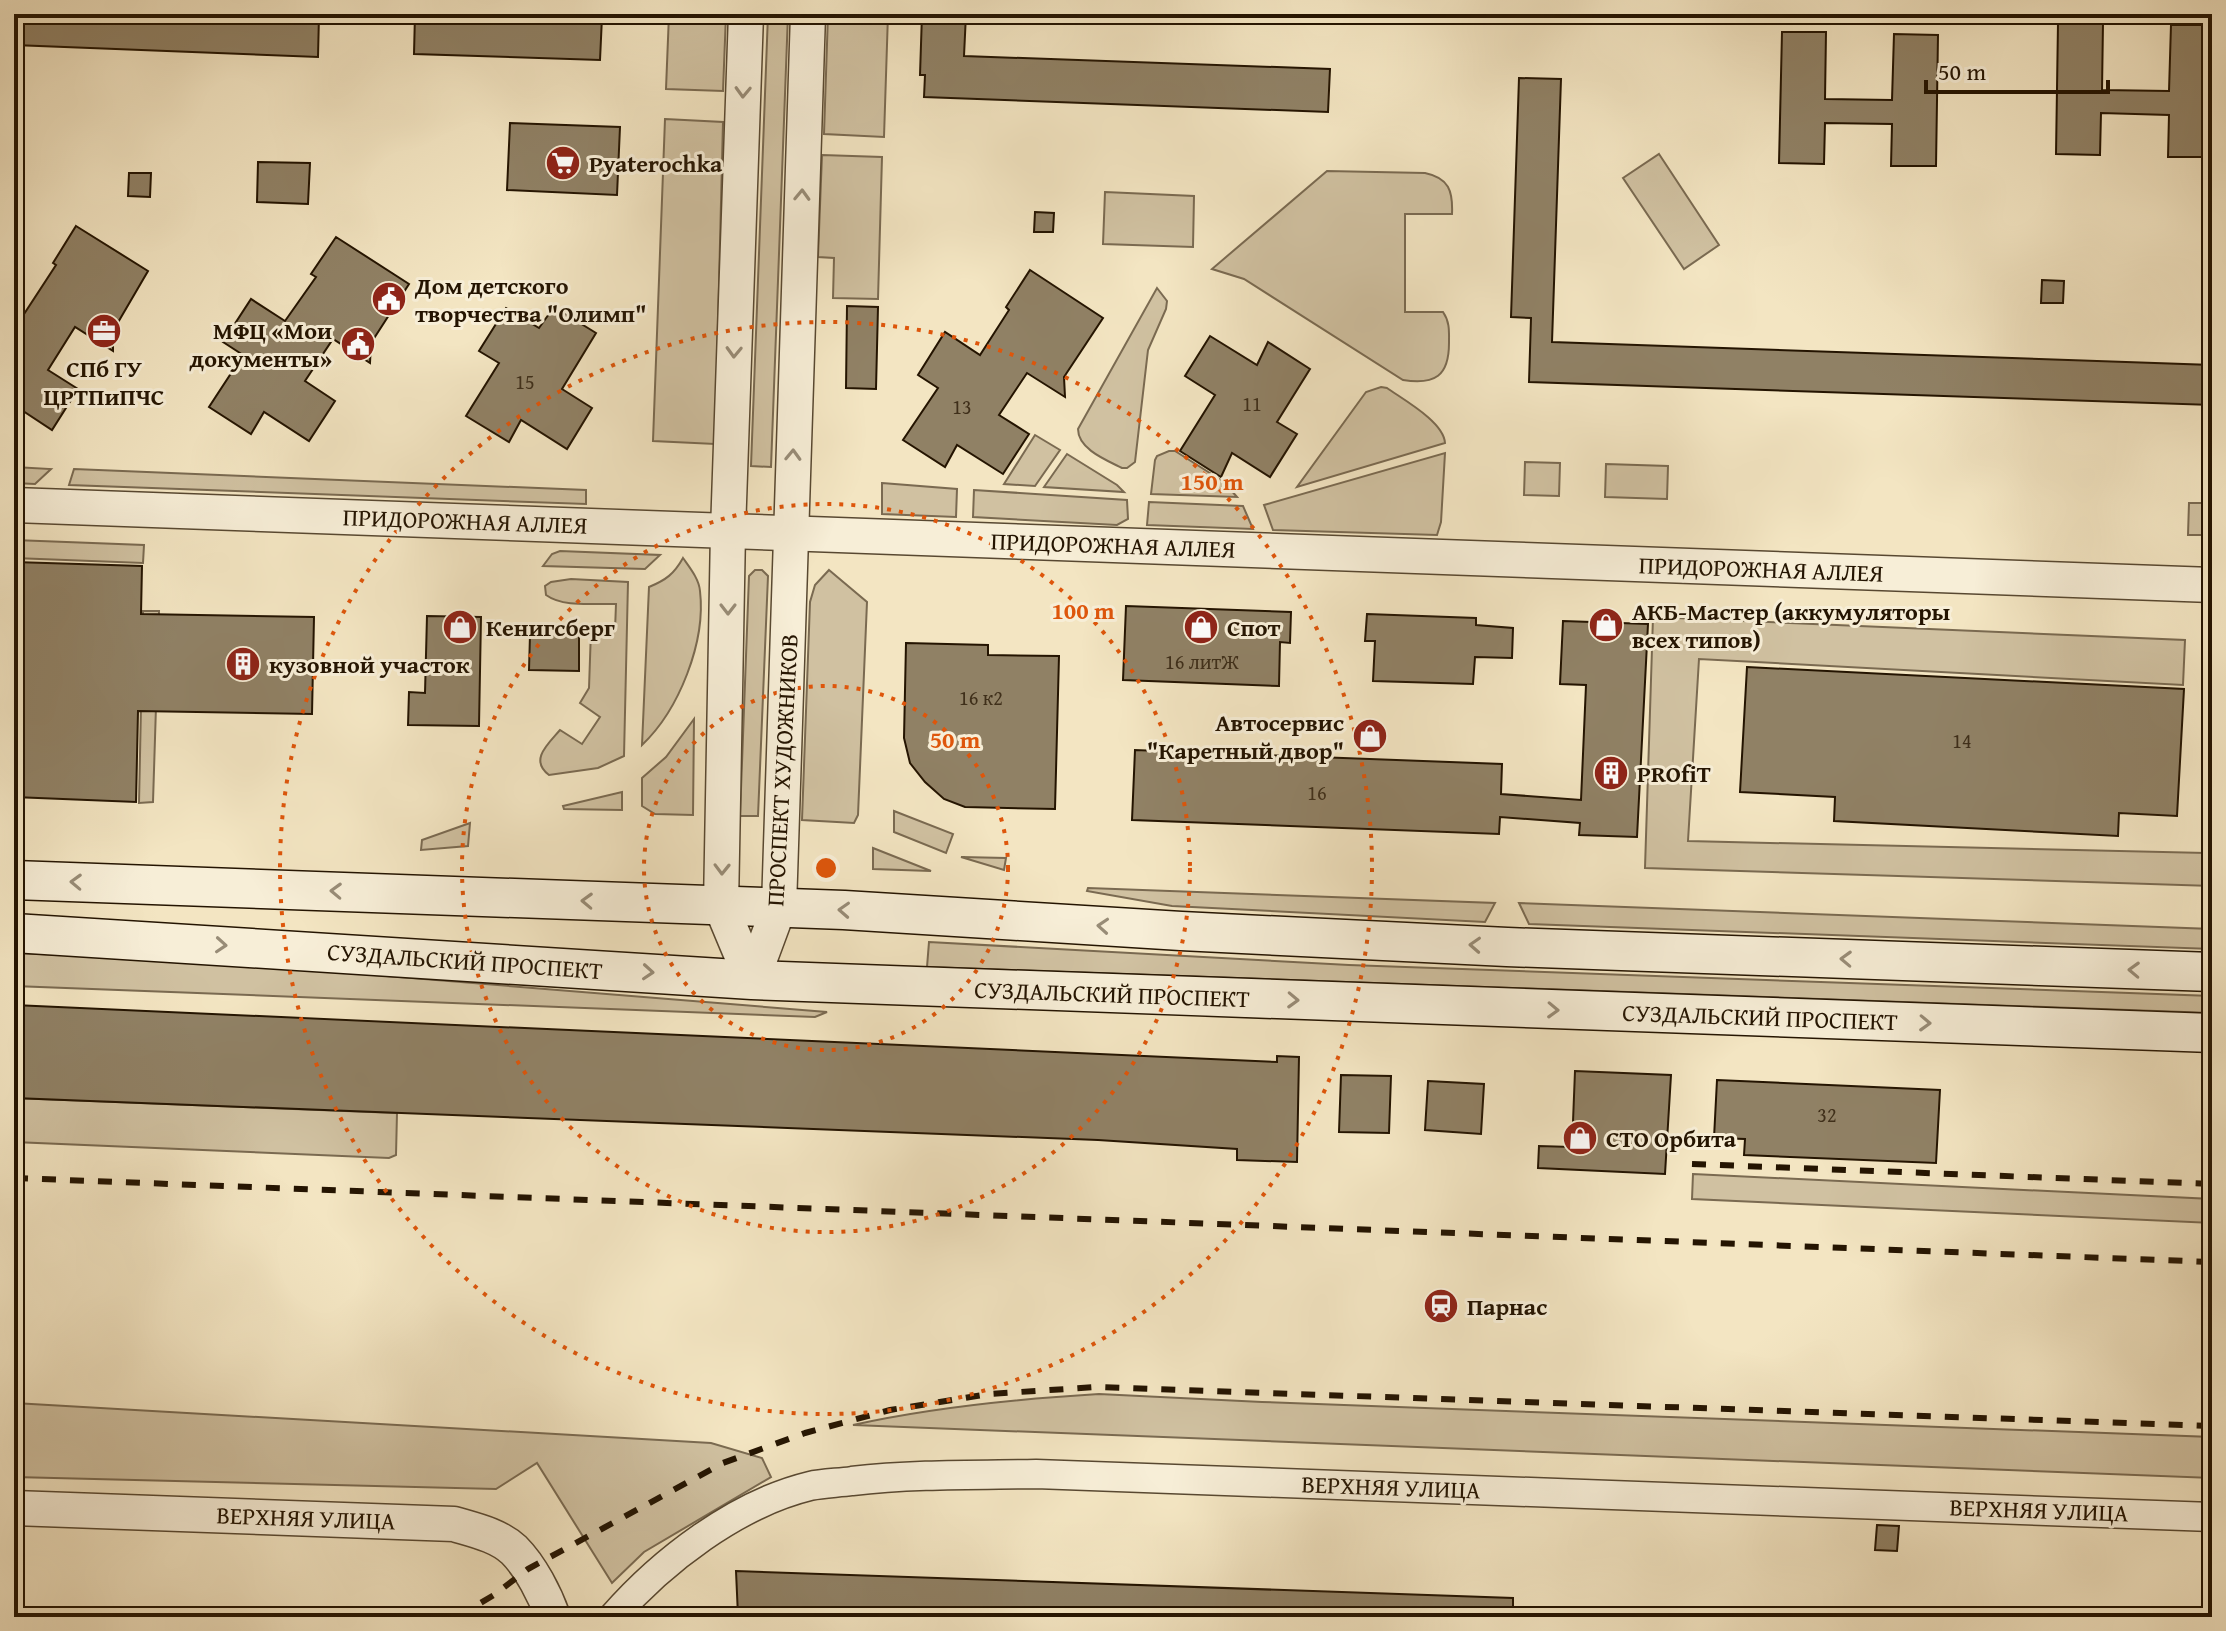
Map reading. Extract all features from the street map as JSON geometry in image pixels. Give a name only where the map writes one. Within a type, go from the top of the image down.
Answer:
[{"type":"main road","points":[[14,880],[779,907],[1507,947],[2212,972]]},
{"type":"main road","name":"СУЗДАЛЬСКИЙ ПРОСПЕКТ","points":[[14,933],[752,980],[2212,1033]]},
{"type":"street","points":[[746,14],[728,531],[721,906],[752,980]]},
{"type":"street","name":"ПРОСПЕКТ ХУДОЖНИКОВ","points":[[752,980],[779,907],[808,14]]},
{"type":"street","name":"ПРИДОРОЖНАЯ АЛЛЕЯ","points":[[14,505],[2212,585]]},
{"type":"street","name":"ВЕРХНЯЯ УЛИЦА","points":[[613,1617],[643,1584],[690,1544],[758,1506],[809,1486],[893,1476],[1052,1475],[2212,1517]]},
{"type":"street","name":"ВЕРХНЯЯ УЛИЦА","points":[[14,1508],[454,1524],[490,1535],[513,1549],[536,1581],[553,1617]]},
{"type":"shaded area","points":[[669,14],[726,14],[723,91],[666,89]]},
{"type":"shaded area","points":[[768,14],[788,14],[771,467],[751,466]]},
{"type":"shaded area","points":[[828,14],[888,14],[884,137],[824,134]]},
{"type":"shaded area","points":[[665,119],[723,122],[715,444],[653,441]]},
{"type":"shaded area","points":[[1659,154],[1719,245],[1684,269],[1623,178]]},
{"type":"shaded area","points":[[822,155],[882,157],[878,299],[833,298],[834,258],[818,257]]},
{"type":"shaded area","points":[[1327,171],[1425,173],[1439,178],[1448,187],[1452,214],[1405,214],[1405,312],[1443,312],[1449,327],[1446,363],[1438,376],[1424,381],[1403,380],[1244,279],[1212,269]]},
{"type":"shaded area","points":[[1105,192],[1194,196],[1193,247],[1103,244]]},
{"type":"shaded area","points":[[1157,288],[1167,301],[1166,309],[1148,350],[1135,462],[1122,468],[1088,448],[1078,429]]},
{"type":"shaded area","points":[[1381,387],[1413,405],[1431,420],[1443,435],[1445,443],[1297,487],[1366,392]]},
{"type":"shaded area","points":[[1035,435],[1060,450],[1035,486],[1004,484]]},
{"type":"shaded area","points":[[1169,451],[1175,451],[1224,482],[1237,497],[1151,494],[1155,460]]},
{"type":"shaded area","points":[[1445,453],[1441,522],[1437,535],[1273,530],[1264,505]]},
{"type":"shaded area","points":[[1067,454],[1117,485],[1124,492],[1044,487]]},
{"type":"shaded area","points":[[1525,462],[1560,463],[1559,496],[1524,495]]},
{"type":"shaded area","points":[[1606,464],[1668,466],[1667,499],[1605,497]]},
{"type":"shaded area","points":[[14,467],[51,469],[35,484],[14,483]]},
{"type":"shaded area","points":[[74,469],[586,490],[586,504],[69,485]]},
{"type":"shaded area","points":[[882,483],[957,489],[956,517],[882,514]]},
{"type":"shaded area","points":[[974,490],[1127,500],[1128,519],[1117,525],[973,517]]},
{"type":"shaded area","points":[[1149,502],[1243,506],[1253,529],[1147,525]]},
{"type":"shaded area","points":[[2189,503],[2212,503],[2212,535],[2188,535]]},
{"type":"shaded area","points":[[14,540],[144,545],[143,563],[14,558]]},
{"type":"shaded area","points":[[560,551],[660,555],[645,569],[543,566],[552,554]]},
{"type":"shaded area","points":[[683,558],[700,591],[699,632],[678,694],[668,713],[642,745],[649,587],[669,576]]},
{"type":"shaded area","points":[[755,570],[762,570],[768,576],[758,816],[740,816],[749,576]]},
{"type":"shaded area","points":[[829,570],[867,602],[858,815],[854,823],[802,820],[810,602],[815,585]]},
{"type":"shaded area","points":[[571,579],[628,582],[624,756],[598,768],[549,775],[543,769],[541,758],[550,741],[560,730],[582,744],[600,717],[580,703],[589,688],[591,630],[615,630],[616,604],[561,602],[546,595],[545,586],[551,582]]},
{"type":"shaded area","points":[[143,611],[159,611],[153,802],[139,803]]},
{"type":"shaded area","points":[[1653,617],[2185,640],[2183,685],[1699,659],[1688,841],[2206,853],[2212,794],[2212,886],[1645,868]]},
{"type":"shaded area","points":[[694,719],[693,815],[655,814],[642,806],[642,778],[666,757]]},
{"type":"shaded area","points":[[622,792],[622,810],[564,809],[563,806]]},
{"type":"shaded area","points":[[894,811],[953,834],[946,853],[894,832]]},
{"type":"shaded area","points":[[470,823],[468,846],[421,850],[422,840]]},
{"type":"shaded area","points":[[873,848],[931,871],[873,869]]},
{"type":"shaded area","points":[[961,857],[1006,858],[1004,870]]},
{"type":"shaded area","points":[[1088,888],[1495,903],[1485,922],[1172,906],[1087,891]]},
{"type":"shaded area","points":[[1519,903],[2212,929],[2212,949],[1529,924]]},
{"type":"shaded area","points":[[929,942],[1349,965],[2212,996],[2212,1013],[927,967]]},
{"type":"shaded area","points":[[14,953],[191,960],[827,1012],[815,1017],[14,986]]},
{"type":"shaded area","points":[[14,1098],[397,1113],[396,1155],[389,1158],[14,1142]]},
{"type":"shaded area","points":[[1693,1174],[2212,1199],[2212,1223],[1692,1199]]},
{"type":"shaded area","points":[[1099,1394],[2212,1437],[2212,1478],[853,1425],[975,1405]]},
{"type":"shaded area","points":[[14,1403],[711,1443],[762,1458],[771,1477],[644,1552],[612,1583],[537,1463],[496,1489],[14,1477]]},
{"type":"building","points":[[14,14],[319,15],[318,57],[14,45]]},
{"type":"building","points":[[415,14],[602,17],[600,60],[414,54]]},
{"type":"building","points":[[922,14],[966,14],[964,56],[1330,69],[1328,112],[924,97],[925,75],[920,75]]},
{"type":"building","points":[[2058,23],[2103,23],[2102,90],[2169,91],[2171,25],[2212,25],[2212,157],[2168,157],[2169,115],[2101,113],[2100,155],[2056,154]]},
{"type":"building","points":[[1782,32],[1826,32],[1825,99],[1892,100],[1894,34],[1938,35],[1936,166],[1891,166],[1892,124],[1825,123],[1824,164],[1779,163]]},
{"type":"building","points":[[1519,78],[1561,79],[1552,342],[2212,365],[2212,405],[1529,382],[1531,318],[1511,317]]},
{"type":"building","name":"Pyaterochka","points":[[510,123],[620,127],[617,195],[507,190]]},
{"type":"building","points":[[258,162],[310,163],[308,204],[257,202]]},
{"type":"building","points":[[129,173],[151,173],[150,197],[128,196]]},
{"type":"building","points":[[1035,212],[1054,213],[1053,232],[1034,232]]},
{"type":"building","points":[[76,226],[148,271],[113,331],[113,351],[75,327],[48,370],[78,389],[52,430],[14,405],[14,307],[24,314],[56,265],[53,263]]},
{"type":"building","points":[[336,237],[409,284],[371,343],[370,363],[333,339],[305,381],[335,401],[309,441],[264,412],[251,434],[209,407],[243,355],[223,342],[251,299],[285,321],[316,277],[311,274]]},
{"type":"building","points":[[1030,270],[1103,318],[1064,377],[1065,397],[1027,373],[999,415],[1029,434],[1003,474],[957,445],[945,467],[903,440],[938,388],[918,375],[945,332],[980,355]]},
{"type":"building","points":[[2042,280],[2064,281],[2063,303],[2041,303]]},
{"type":"building","points":[[847,306],[878,307],[876,389],[846,388]]},
{"type":"building","points":[[554,307],[596,333],[562,389],[592,408],[567,449],[521,420],[509,442],[466,416],[499,363],[479,351],[506,308],[539,328]]},
{"type":"building","points":[[1210,336],[1257,365],[1268,342],[1310,369],[1277,422],[1297,434],[1270,477],[1232,453],[1221,477],[1180,451],[1215,395],[1185,376]]},
{"type":"building","points":[[14,562],[142,566],[141,614],[314,617],[312,714],[138,711],[136,802],[14,797]]},
{"type":"building","points":[[1126,606],[1291,612],[1290,643],[1280,642],[1279,686],[1123,680]]},
{"type":"building","points":[[1367,614],[1476,618],[1476,625],[1513,628],[1512,658],[1475,657],[1473,684],[1373,681],[1375,641],[1365,641]]},
{"type":"building","points":[[427,616],[481,617],[479,726],[408,725],[409,692],[425,693]]},
{"type":"building","points":[[1563,621],[1648,624],[1637,837],[1579,835],[1580,823],[1500,817],[1499,834],[1132,820],[1135,750],[1502,764],[1501,794],[1581,800],[1586,685],[1560,684]]},
{"type":"building","points":[[530,635],[579,636],[579,671],[529,670]]},
{"type":"building","points":[[906,643],[988,645],[988,655],[1059,656],[1055,809],[965,807],[944,799],[925,782],[910,763],[904,738]]},
{"type":"building","points":[[1747,667],[2184,689],[2177,816],[2119,813],[2118,836],[1834,821],[1835,797],[1740,792]]},
{"type":"building","points":[[14,1005],[1277,1062],[1277,1056],[1299,1057],[1297,1162],[1237,1160],[1237,1149],[1098,1140],[14,1098]]},
{"type":"building","points":[[1575,1071],[1671,1075],[1665,1174],[1538,1168],[1539,1146],[1572,1147]]},
{"type":"building","points":[[1341,1075],[1391,1076],[1389,1133],[1339,1132]]},
{"type":"building","points":[[1717,1080],[1940,1090],[1936,1163],[1744,1155],[1745,1139],[1714,1138]]},
{"type":"building","points":[[1428,1081],[1484,1084],[1481,1134],[1425,1130]]},
{"type":"building","points":[[1877,1525],[1899,1526],[1897,1551],[1875,1550]]},
{"type":"building","points":[[736,1571],[1513,1598],[1513,1617],[738,1616]]},
{"type":"railway","points":[[1692,1164],[2212,1184]]},
{"type":"railway","points":[[14,1178],[2212,1262]]},
{"type":"railway","points":[[457,1617],[494,1595],[528,1569],[723,1463],[805,1433],[890,1410],[989,1394],[1096,1387],[2212,1426]]},
{"type":"place","name":"Pyaterochka","points":[[563,163]]},
{"type":"place","name":"Дом детского творчества \"Олимп\"","points":[[389,299]]},
{"type":"place","name":"СПб ГУ ЦРТПиПЧС","points":[[104,331]]},
{"type":"place","name":"МФЦ «Мои документы»","points":[[358,344]]},
{"type":"place","name":"АКБ-Мастер (аккумуляторы всех типов)","points":[[1606,625]]},
{"type":"place","name":"Кенигсберг","points":[[460,627]]},
{"type":"place","name":"Спот","points":[[1201,627]]},
{"type":"place","name":"кузовной участок","points":[[243,664]]},
{"type":"place","name":"Автосервис \"Каретный двор\"","points":[[1370,736]]},
{"type":"place","name":"PROfiT","points":[[1611,773]]},
{"type":"place","name":"СТО Орбита","points":[[1580,1138]]},
{"type":"place","name":"Парнас","points":[[1441,1306]]}]
